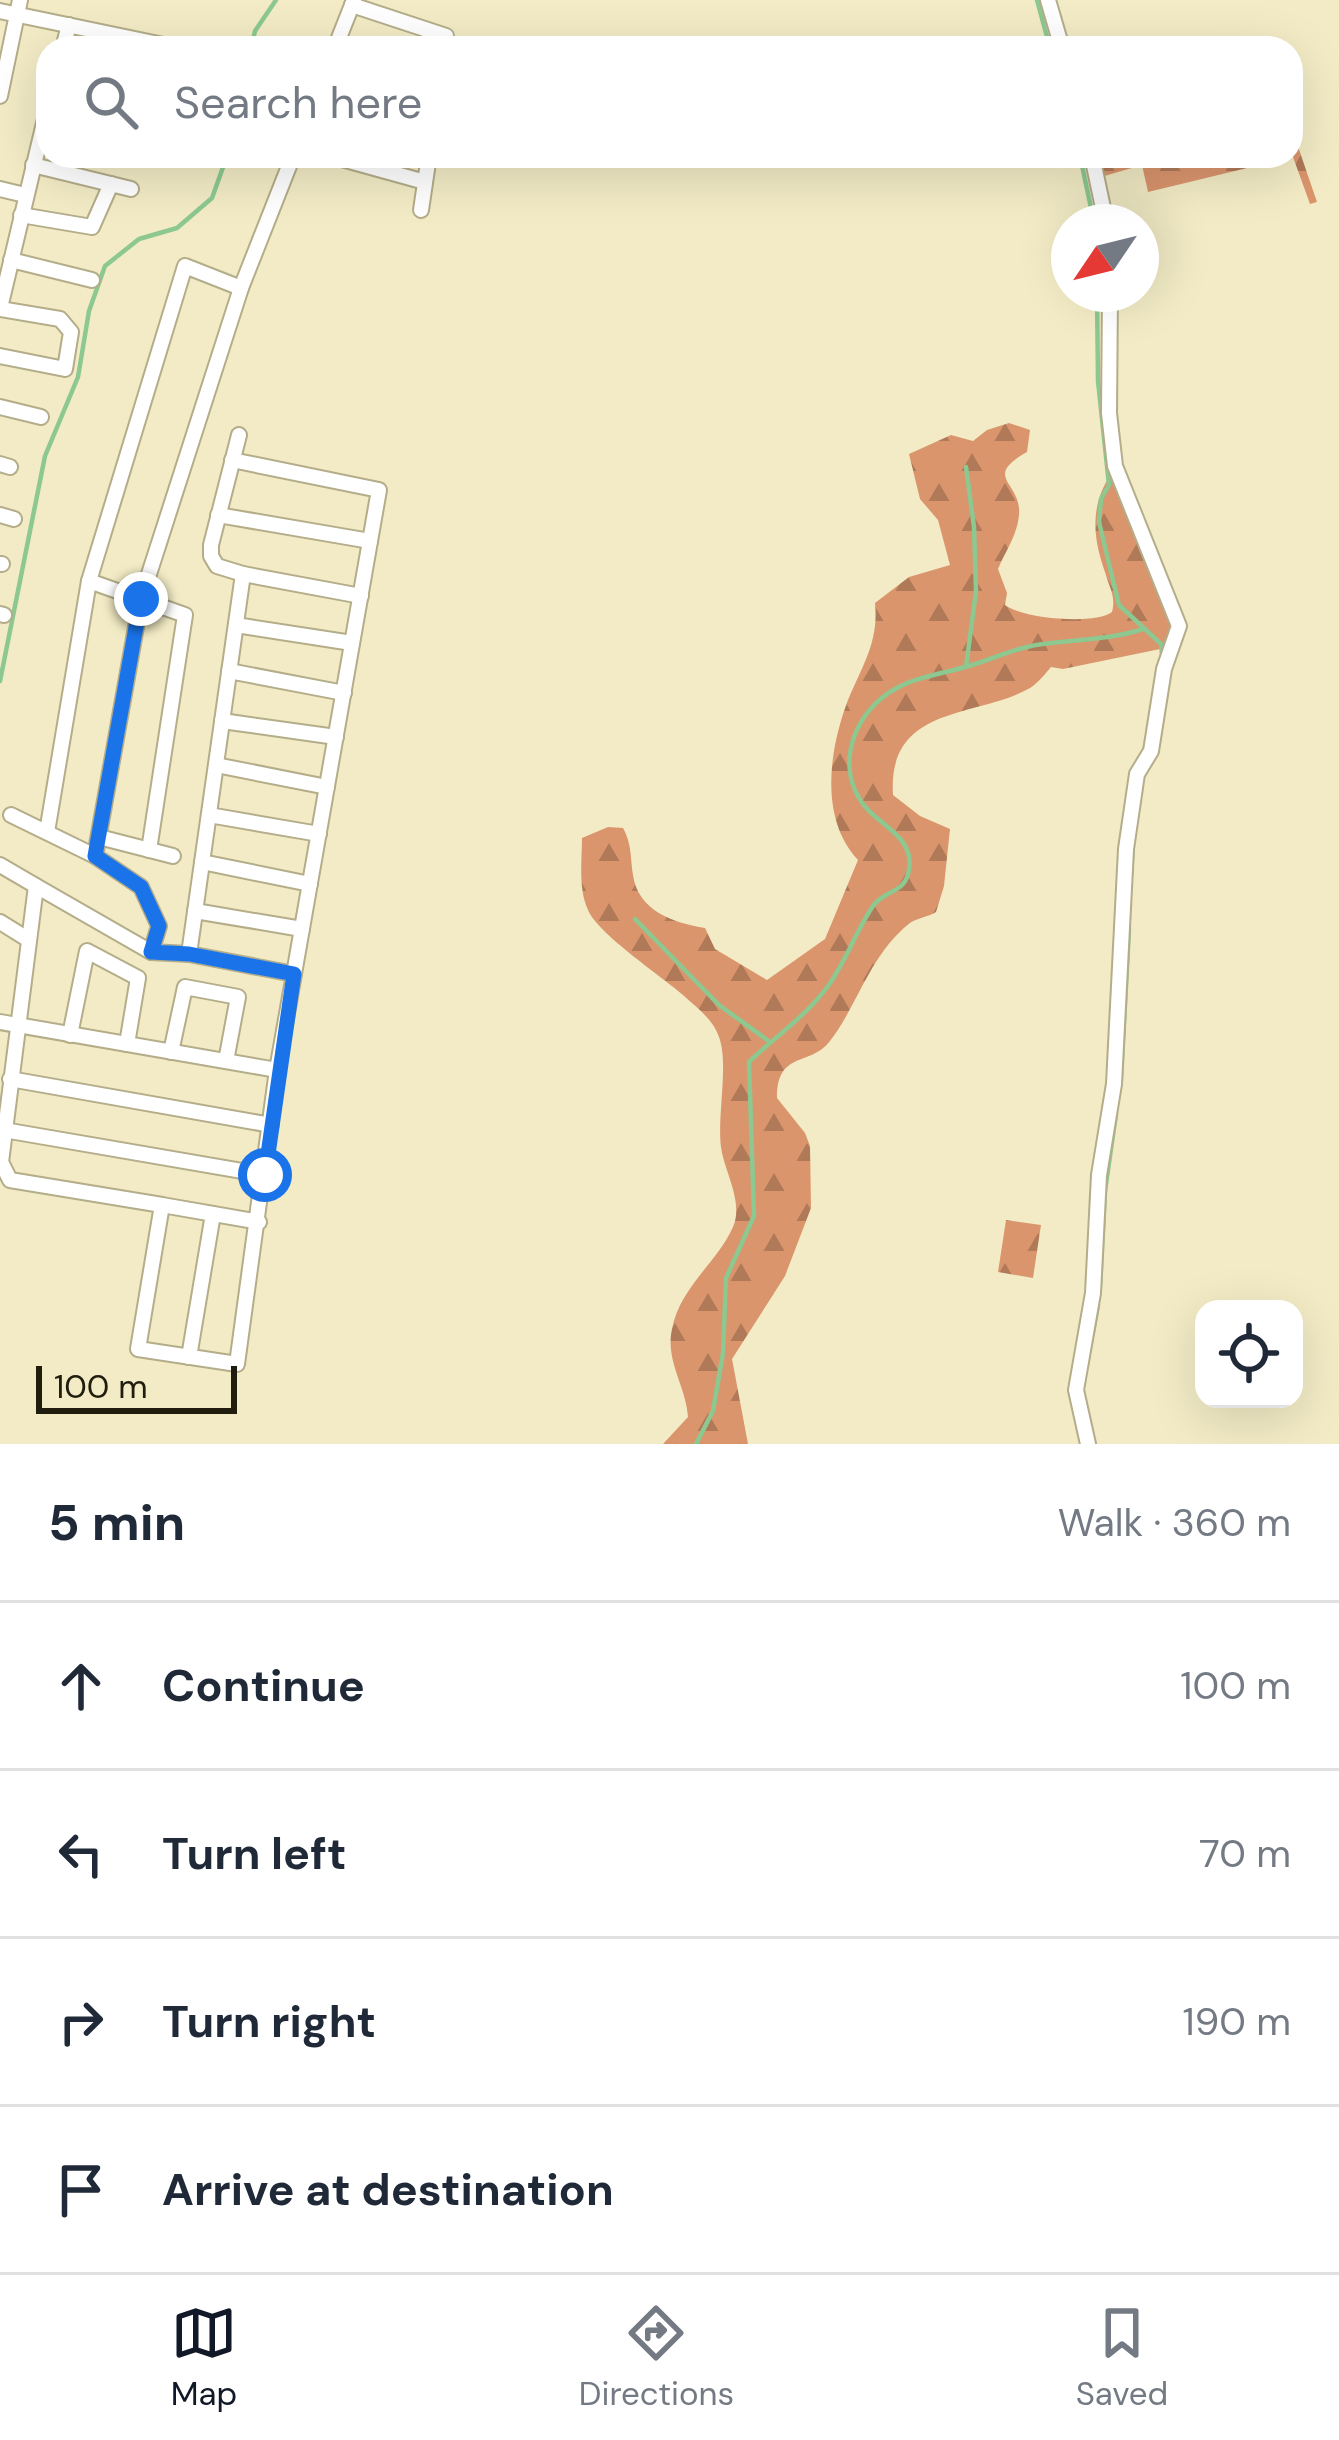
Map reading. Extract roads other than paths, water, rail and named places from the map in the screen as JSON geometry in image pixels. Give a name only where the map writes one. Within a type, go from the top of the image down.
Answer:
[{"type":"street","points":[[1048,0],[1058,36]]},
{"type":"street","points":[[340,36],[353,2],[446,36]]},
{"type":"street","points":[[0,11],[18,7],[69,26],[119,36]]},
{"type":"street","points":[[0,96],[18,7]]},
{"type":"street","points":[[66,36],[69,26]]},
{"type":"street","points":[[0,356],[65,369],[70,332],[60,319],[0,308],[36,154]]},
{"type":"street","points":[[45,168],[131,189]]},
{"type":"street","points":[[95,856],[141,599],[241,288],[288,168]]},
{"type":"street","points":[[375,168],[425,182]]},
{"type":"street","points":[[421,210],[427,168]]},
{"type":"street","points":[[1095,168],[1102,204]]},
{"type":"street","points":[[21,214],[92,227],[111,184]]},
{"type":"street","points":[[0,189],[25,195]]},
{"type":"street","points":[[10,260],[92,280]]},
{"type":"street","points":[[46,832],[88,581],[185,266],[241,288]]},
{"type":"street","points":[[1088,1444],[1076,1390],[1093,1293],[1099,1175],[1114,1084],[1126,849],[1137,774],[1150,751],[1164,669],[1179,626],[1115,466],[1109,413],[1111,312]]},
{"type":"street","points":[[0,407],[40,417]]},
{"type":"street","points":[[239,435],[211,556],[222,571],[361,596]]},
{"type":"street","points":[[163,1205],[138,1349],[237,1364],[278,1070],[380,490],[232,460]]},
{"type":"street","points":[[218,515],[370,541]]},
{"type":"street","points":[[189,954],[243,574]]},
{"type":"street","points":[[88,581],[185,614],[149,850]]},
{"type":"street","points":[[236,625],[352,643]]},
{"type":"street","points":[[229,671],[344,692]]},
{"type":"street","points":[[222,721],[336,737]]},
{"type":"street","points":[[216,766],[327,787]]},
{"type":"street","points":[[11,815],[95,856],[141,887],[159,926],[151,952]]},
{"type":"street","points":[[209,815],[319,834]]},
{"type":"street","points":[[99,837],[173,856]]},
{"type":"street","points":[[202,862],[310,884]]},
{"type":"street","points":[[0,865],[151,952],[189,954],[294,974]]},
{"type":"street","points":[[36,886],[8,1024],[10,1079],[1,1168],[10,1180],[259,1222]]},
{"type":"street","points":[[195,911],[302,929]]},
{"type":"street","points":[[0,922],[28,940]]},
{"type":"street","points":[[70,1034],[87,951],[138,978],[127,1044]]},
{"type":"street","points":[[171,1052],[185,987],[238,997],[226,1061]]},
{"type":"street","points":[[8,1024],[278,1070]]},
{"type":"street","points":[[10,1079],[271,1125]]},
{"type":"street","points":[[4,1130],[265,1175]]},
{"type":"street","points":[[189,1357],[213,1214]]},
{"type":"waterway","points":[[254,36],[276,0]]},
{"type":"waterway","points":[[1037,0],[1047,36]]},
{"type":"waterway","points":[[0,681],[45,456],[78,377],[89,311],[105,266],[139,239],[177,228],[212,198],[223,168]]},
{"type":"waterway","points":[[1083,168],[1090,204]]},
{"type":"waterway","points":[[1097,312],[1098,381],[1109,485],[1101,499],[1099,522],[1119,605],[1161,644],[1162,654]]},
{"type":"waterway","points":[[966,467],[976,591],[966,667]]},
{"type":"waterway","points":[[696,1444],[713,1411],[723,1353],[726,1278],[754,1216],[749,1062],[819,997],[873,906],[904,883],[909,869],[906,847],[865,807],[852,783],[850,752],[861,722],[882,698],[920,679],[1033,646],[1143,629]]},
{"type":"waterway","points":[[1131,875],[1133,845]]},
{"type":"waterway","points":[[635,919],[719,1005],[770,1042]]},
{"type":"waterway","points":[[1121,1079],[1129,929]]},
{"type":"waterway","points":[[1100,1287],[1105,1191],[1116,1114]]},
{"type":"waterway","points":[[1087,1364],[1098,1305]]}]
